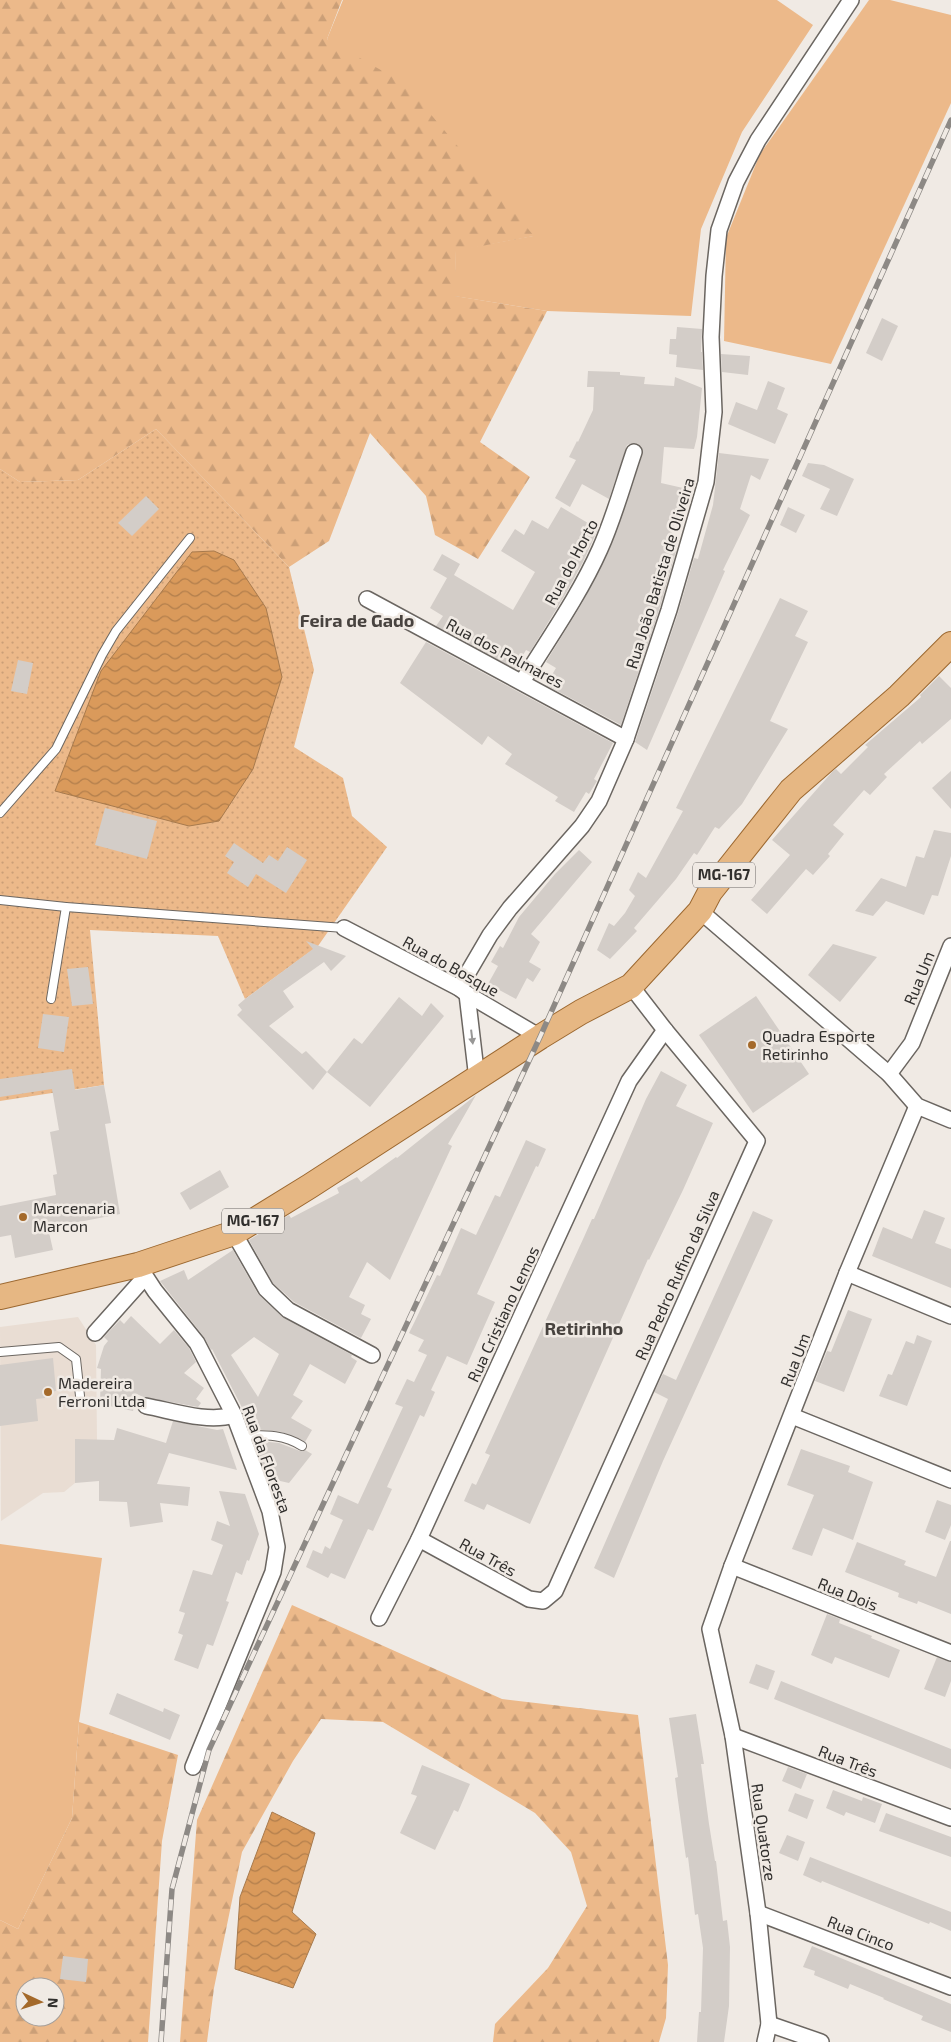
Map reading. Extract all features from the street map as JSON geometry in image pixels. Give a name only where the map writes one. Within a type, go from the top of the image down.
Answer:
[{"type":"main road","name":"MG-167","points":[[0,1297],[142,1271],[234,1233],[540,1037],[581,1012],[631,986],[700,911],[710,892],[791,790],[900,696],[951,644]]},
{"type":"street","name":"Rua João Batista de Oliveira","points":[[463,991],[490,935],[500,921],[582,826],[599,801],[626,739],[669,610],[706,482],[714,412],[711,337],[714,276],[720,230],[736,182],[758,140],[851,0]]},
{"type":"street","name":"Rua do Horto","points":[[522,682],[582,585],[600,551],[616,512],[634,452]]},
{"type":"street","name":"Rua dos Palmares","points":[[367,599],[626,739]]},
{"type":"street","points":[[700,911],[890,1074],[917,1106],[951,1120]]},
{"type":"street","name":"Rua do Bosque","points":[[344,928],[463,991],[540,1037]]},
{"type":"street","name":"Rua Um","points":[[890,1074],[912,1043],[951,946]]},
{"type":"street","name":"Rua Pedro Rufino da Silva","points":[[543,1601],[555,1591],[756,1141],[631,986]]},
{"type":"street","points":[[463,991],[477,1079]]},
{"type":"street","name":"Rua Cristiano Lemos","points":[[380,1618],[419,1539],[630,1082],[665,1030]]},
{"type":"street","name":"Rua Um","points":[[710,1629],[732,1566],[847,1273],[917,1106]]},
{"type":"street","points":[[234,1233],[266,1289],[288,1310],[372,1355]]},
{"type":"street","points":[[95,1333],[142,1271]]},
{"type":"street","name":"Rua da Floresta","points":[[142,1271],[197,1343],[234,1415],[270,1512],[276,1547],[274,1572],[193,1767]]},
{"type":"street","points":[[847,1273],[951,1316]]},
{"type":"street","points":[[146,1406],[193,1415],[223,1418],[234,1415]]},
{"type":"street","points":[[792,1416],[951,1480]]},
{"type":"street","name":"Rua Três","points":[[419,1539],[529,1599],[543,1601]]},
{"type":"street","name":"Rua Dois","points":[[732,1566],[951,1653]]},
{"type":"street","name":"Rua Quatorze","points":[[710,1629],[733,1736],[758,1912],[769,2024],[765,2042]]},
{"type":"street","name":"Rua Três","points":[[733,1736],[951,1818]]},
{"type":"street","name":"Rua Cinco","points":[[758,1912],[951,1987]]},
{"type":"street","points":[[769,2024],[821,2042]]},
{"type":"lane","points":[[0,813],[56,749],[102,655],[116,632],[190,538]]},
{"type":"lane","points":[[0,900],[66,907],[344,928]]},
{"type":"lane","points":[[52,999],[66,907]]},
{"type":"lane","points":[[0,1352],[59,1346],[76,1359],[80,1396]]},
{"type":"lane","points":[[242,1435],[276,1435],[292,1440],[302,1446]]},
{"type":"shaded area","name":"Madereira Ferroni Ltda","points":[[78,1317],[96,1345],[97,1440],[75,1440],[75,1483],[64,1492],[43,1493],[1,1521],[0,1327]]},
{"type":"green space","points":[[0,0],[342,0],[327,39],[405,84],[534,236],[456,251],[455,296],[547,311],[480,442],[530,477],[478,559],[435,535],[426,496],[370,433],[329,541],[289,567],[156,429],[78,480],[20,482],[0,469]]},
{"type":"green space","points":[[343,0],[777,0],[813,25],[742,132],[701,229],[691,316],[547,311],[454,296],[456,250],[533,236],[327,39]]},
{"type":"green space","points":[[869,0],[890,0],[951,15],[951,103],[831,364],[724,341],[726,238],[760,154]]},
{"type":"green space","points":[[156,429],[289,567],[314,670],[294,747],[343,778],[352,816],[387,847],[318,946],[245,999],[218,936],[90,930],[104,1085],[0,1101],[0,469],[20,482],[78,480]]},
{"type":"green space","points":[[0,1544],[102,1558],[79,1722],[72,1818],[18,1929],[0,1920]]},
{"type":"green space","points":[[292,1605],[502,1699],[638,1715],[668,1965],[666,2018],[659,2042],[493,2042],[495,2024],[548,1968],[587,1906],[571,1852],[535,1813],[383,1722],[321,1719],[293,1761],[242,1852],[214,1988],[207,2042],[180,2042],[197,1820]]},
{"type":"green space","points":[[79,1722],[178,1755],[162,1841],[148,2042],[0,2042],[0,1920],[18,1929],[72,1818]]},
{"type":"water","points":[[214,551],[234,560],[266,608],[282,677],[253,769],[219,821],[189,826],[55,791],[101,671],[192,552]]},
{"type":"water","points":[[272,1812],[315,1833],[292,1912],[316,1934],[293,1988],[235,1969],[240,1897]]},
{"type":"building","points":[[882,318],[898,326],[882,361],[866,353]]},
{"type":"building","points":[[677,327],[702,329],[701,352],[703,370],[676,367],[677,355],[669,354],[670,339],[676,339]]},
{"type":"building","points":[[721,354],[750,356],[748,375],[722,372]]},
{"type":"building","points":[[588,371],[620,372],[620,375],[645,377],[644,384],[674,386],[675,377],[702,388],[694,449],[664,447],[661,483],[683,488],[668,548],[676,551],[660,607],[621,725],[546,685],[556,668],[546,662],[581,605],[608,553],[643,454],[641,446],[637,443],[627,445],[609,499],[582,484],[570,507],[555,498],[576,460],[569,457],[593,410],[594,387],[587,387]]},
{"type":"building","points":[[768,381],[785,388],[777,409],[788,414],[775,444],[728,424],[736,402],[757,410]]},
{"type":"building","points":[[719,453],[769,459],[760,480],[751,475],[740,509],[750,515],[723,570],[725,571],[647,750],[635,742],[678,613],[694,558],[698,559],[713,505]]},
{"type":"building","points":[[808,463],[824,465],[854,479],[837,516],[820,509],[830,489],[802,476]]},
{"type":"building","points":[[146,496],[159,509],[132,536],[118,523]]},
{"type":"building","points":[[561,507],[598,529],[565,595],[530,652],[526,650],[515,669],[436,626],[443,616],[430,608],[447,578],[433,570],[442,554],[460,564],[454,575],[513,610],[535,572],[501,551],[515,529],[524,535],[532,520],[548,529]]},
{"type":"building","points":[[788,507],[805,515],[796,533],[780,525]]},
{"type":"building","points":[[780,598],[808,611],[795,636],[808,642],[770,721],[788,729],[742,804],[719,829],[715,827],[697,855],[694,853],[676,879],[634,928],[637,931],[610,959],[597,950],[609,923],[614,926],[625,913],[635,896],[629,890],[638,872],[646,878],[683,811],[676,808]]},
{"type":"building","points":[[426,642],[613,743],[594,779],[597,781],[589,794],[586,792],[574,812],[555,801],[558,797],[505,764],[512,754],[488,736],[482,745],[400,683]]},
{"type":"building","points":[[18,660],[33,663],[27,694],[11,691]]},
{"type":"building","points":[[939,676],[951,688],[951,719],[922,744],[920,741],[884,774],[887,777],[870,795],[864,790],[833,825],[844,834],[828,854],[830,856],[813,875],[806,869],[767,914],[751,900],[790,855],[772,840],[833,771],[836,769],[841,774],[868,747],[865,745],[921,697],[920,695]]},
{"type":"building","points":[[951,771],[951,809],[932,788]]},
{"type":"building","points":[[105,808],[157,821],[147,859],[95,845]]},
{"type":"building","points":[[934,830],[951,833],[951,856],[938,896],[932,895],[924,915],[886,901],[873,916],[855,911],[881,878],[906,887],[916,856],[924,858]]},
{"type":"building","points":[[234,843],[263,863],[269,855],[278,861],[287,847],[307,860],[286,893],[256,874],[248,887],[227,873],[234,862],[225,856]]},
{"type":"building","points":[[579,850],[592,862],[531,934],[540,942],[529,962],[541,969],[533,982],[527,978],[516,999],[488,984],[498,966],[491,962],[500,946],[503,948],[519,917],[555,874]]},
{"type":"building","points":[[306,941],[346,956],[331,971],[324,962],[283,991],[294,1007],[269,1026],[302,1054],[306,1051],[327,1072],[313,1090],[237,1015],[242,1010],[238,1005],[313,949]]},
{"type":"building","points":[[833,944],[877,957],[840,1002],[808,975]]},
{"type":"building","points":[[88,967],[93,1004],[72,1006],[67,969]]},
{"type":"building","points":[[756,996],[809,1074],[753,1113],[699,1035]]},
{"type":"building","points":[[399,997],[422,1016],[431,1003],[444,1016],[370,1107],[327,1072],[354,1038],[362,1044]]},
{"type":"building","points":[[43,1014],[69,1017],[64,1052],[38,1048]]},
{"type":"building","points":[[72,1069],[75,1090],[104,1085],[111,1123],[105,1124],[120,1214],[48,1228],[53,1250],[15,1258],[11,1235],[0,1237],[0,1206],[56,1195],[53,1175],[57,1174],[50,1132],[59,1130],[52,1089],[0,1097],[0,1079]]},
{"type":"building","points":[[661,1071],[687,1085],[676,1106],[713,1123],[683,1190],[648,1259],[530,1524],[487,1504],[484,1510],[464,1501],[472,1483],[476,1485],[490,1455],[485,1453],[592,1219],[594,1219],[646,1099]]},
{"type":"building","points":[[476,1095],[448,1144],[452,1146],[390,1280],[367,1262],[349,1297],[365,1305],[361,1314],[371,1319],[361,1338],[294,1302],[273,1283],[249,1240],[289,1215],[291,1218],[339,1193],[337,1188],[357,1177],[361,1182],[397,1158]]},
{"type":"building","points":[[526,1140],[546,1149],[538,1167],[536,1166],[477,1294],[495,1302],[467,1365],[447,1356],[431,1390],[435,1392],[424,1417],[420,1415],[387,1487],[392,1489],[373,1531],[368,1529],[345,1579],[331,1573],[328,1578],[306,1567],[313,1550],[322,1554],[325,1546],[330,1549],[343,1520],[330,1514],[338,1495],[358,1504],[403,1407],[395,1404],[407,1379],[414,1382],[427,1355],[418,1351],[424,1340],[409,1333],[437,1275],[440,1276],[461,1228],[476,1235],[495,1195],[500,1197]]},
{"type":"building","points":[[220,1170],[229,1187],[190,1210],[180,1193]]},
{"type":"building","points":[[924,1210],[945,1218],[935,1243],[951,1249],[951,1288],[872,1256],[883,1227],[912,1239]]},
{"type":"building","points":[[753,1211],[773,1220],[663,1461],[614,1578],[594,1568],[668,1399],[654,1392],[663,1374],[676,1380]]},
{"type":"building","points":[[233,1250],[258,1294],[282,1317],[352,1355],[351,1357],[357,1361],[345,1384],[310,1364],[293,1395],[303,1401],[291,1418],[312,1430],[305,1442],[282,1432],[253,1429],[212,1349],[160,1281],[184,1270],[188,1280]],"holes":[[[254,1337],[279,1354],[258,1397],[231,1355]]]},
{"type":"building","points":[[848,1310],[872,1319],[844,1392],[815,1381],[827,1351],[831,1352]]},
{"type":"building","points":[[131,1316],[160,1344],[174,1330],[189,1348],[196,1362],[184,1373],[204,1388],[196,1399],[201,1403],[198,1407],[143,1397],[137,1394],[133,1411],[100,1404],[101,1369],[97,1368],[104,1346],[108,1341],[104,1337],[120,1320],[124,1324]]},
{"type":"building","points":[[917,1335],[932,1341],[907,1406],[879,1396],[888,1374],[892,1375],[906,1341],[914,1344]]},
{"type":"building","points":[[53,1358],[56,1391],[45,1393],[45,1398],[36,1399],[38,1421],[0,1426],[0,1365]]},
{"type":"building","points":[[173,1421],[217,1430],[223,1429],[237,1470],[169,1453],[157,1484],[190,1487],[188,1506],[160,1503],[163,1522],[130,1527],[127,1502],[99,1501],[99,1481],[75,1483],[75,1439],[114,1440],[117,1428],[166,1443]]},
{"type":"building","points":[[254,1441],[262,1447],[259,1441],[279,1443],[300,1451],[305,1450],[312,1454],[289,1483],[267,1478]]},
{"type":"building","points":[[801,1449],[850,1466],[848,1472],[873,1482],[853,1540],[823,1528],[812,1556],[792,1549],[814,1495],[787,1485]]},
{"type":"building","points":[[219,1491],[245,1494],[259,1534],[242,1575],[236,1572],[226,1601],[229,1602],[213,1646],[207,1644],[198,1669],[174,1660],[183,1635],[178,1633],[185,1613],[179,1611],[193,1570],[212,1575],[223,1545],[211,1540],[217,1521],[230,1526]]},
{"type":"building","points":[[937,1500],[951,1505],[951,1525],[945,1540],[925,1532]]},
{"type":"building","points":[[950,1541],[951,1614],[918,1601],[917,1604],[898,1597],[899,1593],[845,1572],[857,1542],[906,1561],[904,1565],[936,1577]]},
{"type":"building","points":[[827,1614],[840,1619],[839,1623],[900,1650],[889,1678],[835,1657],[832,1664],[811,1655]]},
{"type":"building","points":[[937,1657],[951,1662],[951,1681],[945,1697],[924,1689]]},
{"type":"building","points":[[756,1664],[775,1671],[768,1690],[749,1683]]},
{"type":"building","points":[[781,1681],[951,1749],[951,1769],[774,1699]]},
{"type":"building","points":[[117,1693],[163,1712],[164,1708],[180,1715],[170,1740],[109,1714]]},
{"type":"building","points":[[696,1714],[704,1764],[701,1764],[723,1921],[727,1920],[730,1947],[729,2006],[724,2042],[697,2042],[699,2012],[701,2012],[703,1948],[698,1914],[695,1915],[688,1857],[686,1858],[675,1778],[678,1777],[669,1718]]},
{"type":"building","points":[[422,1765],[470,1784],[458,1812],[454,1810],[435,1850],[400,1833],[417,1796],[411,1794]]},
{"type":"building","points":[[788,1767],[807,1774],[801,1789],[782,1781]]},
{"type":"building","points":[[833,1790],[862,1801],[863,1797],[882,1804],[875,1823],[846,1812],[844,1816],[826,1808]]},
{"type":"building","points":[[795,1793],[814,1800],[807,1819],[788,1811]]},
{"type":"building","points":[[886,1813],[951,1837],[951,1857],[879,1831]]},
{"type":"building","points":[[787,1835],[805,1842],[798,1861],[779,1853]]},
{"type":"building","points":[[810,1857],[951,1912],[951,1931],[803,1875]]},
{"type":"building","points":[[812,1946],[951,2004],[951,2032],[921,2020],[923,2016],[884,1998],[850,1984],[848,1989],[814,1975],[815,1971],[803,1967]]},
{"type":"building","points":[[63,1956],[88,1959],[86,1982],[65,1980],[65,1977],[60,1977]]},
{"type":"railway","points":[[161,2042],[172,1889],[209,1750],[540,1037],[951,120]]},
{"type":"place","name":"Quadra Esporte Retirinho","points":[[752,1045]]},
{"type":"place","name":"Marcenaria Marcon","points":[[23,1217]]},
{"type":"place","name":"Madereira Ferroni Ltda","points":[[48,1392]]},
{"type":"district","name":"Feira de Gado","points":[[357,621]]},
{"type":"district","name":"Retirinho","points":[[584,1329]]}]
